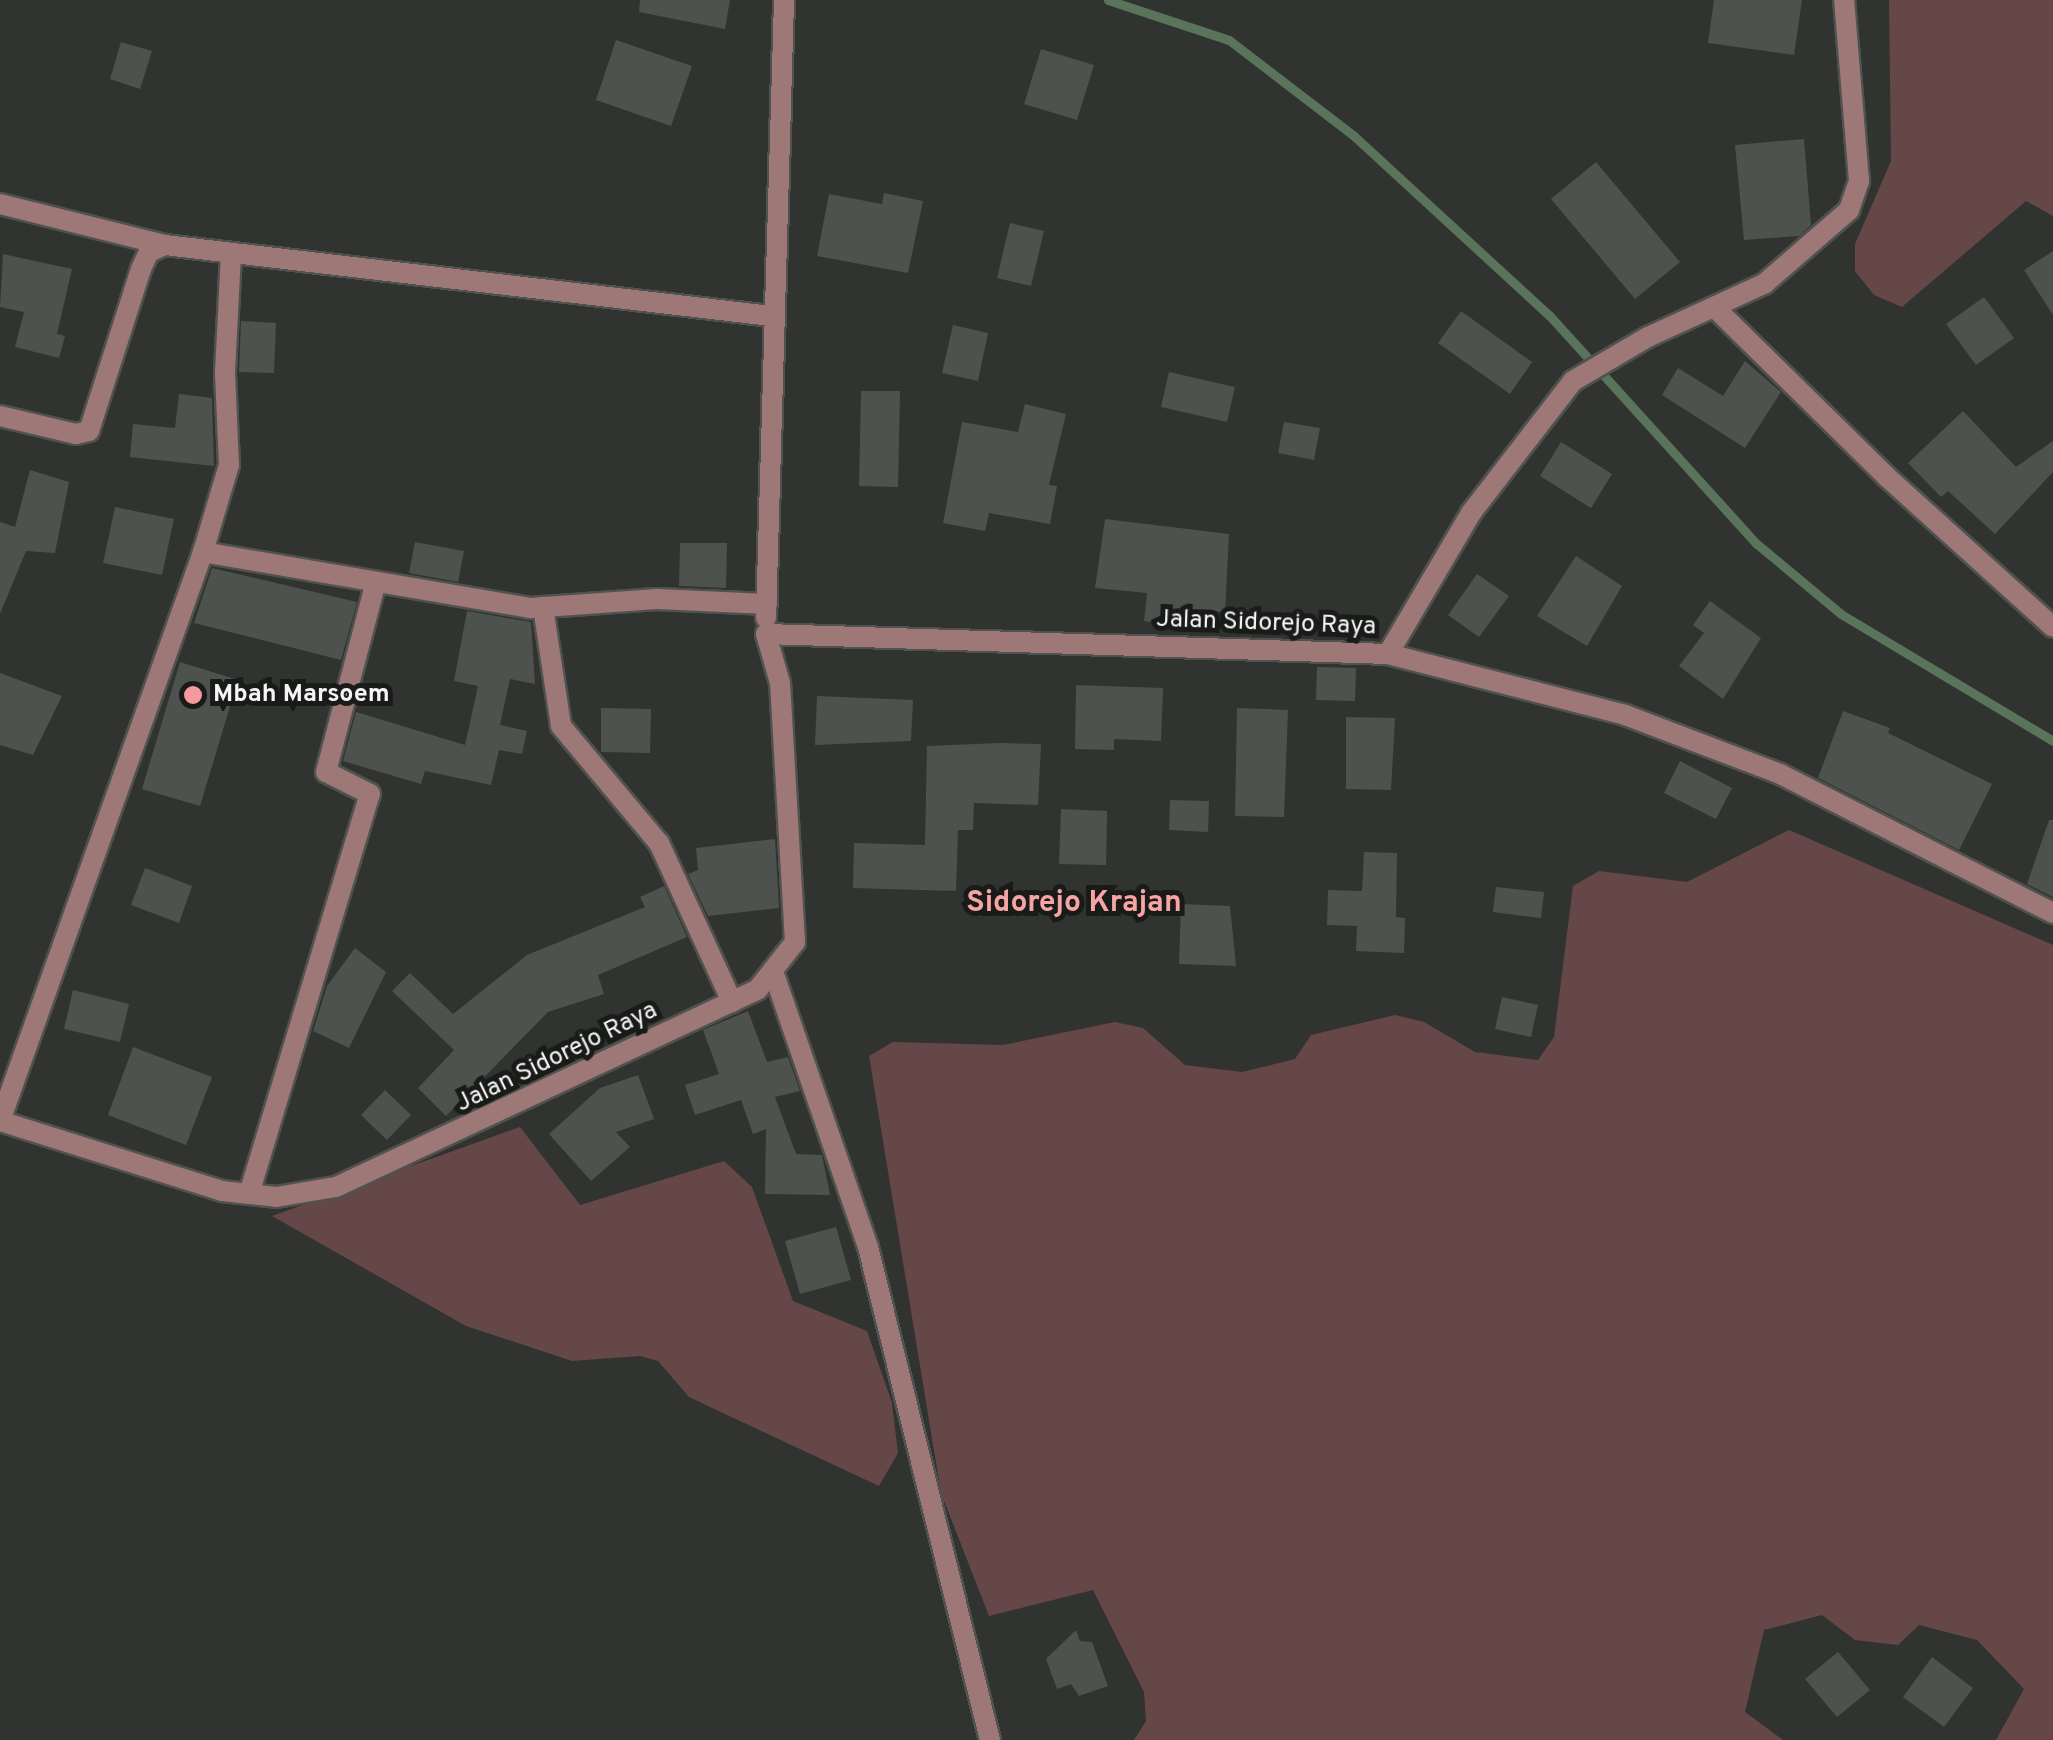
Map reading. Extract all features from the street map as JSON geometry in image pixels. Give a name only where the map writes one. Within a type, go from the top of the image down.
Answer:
[{"type":"street","points":[[1844,0],[1856,198],[1839,220],[1764,284],[1714,306],[1886,476],[2053,628]]},
{"type":"street","name":"Jalan Sidorejo Raya","points":[[0,1121],[165,1177],[249,1194],[336,1187],[732,1002],[774,974],[796,942],[796,879],[776,632],[766,604],[771,316],[784,1]]},
{"type":"street","points":[[0,204],[165,245],[771,316]]},
{"type":"street","points":[[0,416],[76,434],[89,430],[141,269],[149,252],[165,245]]},
{"type":"street","points":[[0,1121],[204,552],[229,466],[225,372],[231,254]]},
{"type":"street","name":"Jalan Sidorejo Raya","points":[[776,632],[1388,654],[1470,514],[1574,381],[1648,337],[1714,306]]},
{"type":"street","points":[[204,552],[543,606],[657,599],[766,604]]},
{"type":"street","points":[[249,1194],[370,794],[326,772],[376,582]]},
{"type":"street","points":[[543,606],[562,726],[658,842],[732,1002]]},
{"type":"street","points":[[1388,654],[1625,715],[1780,774],[2053,913]]},
{"type":"street","points":[[774,974],[868,1247],[990,1740]]},
{"type":"shaded area","points":[[1889,0],[2053,0],[2053,216],[2026,201],[1902,307],[1874,295],[1855,271],[1855,244],[1891,161]]},
{"type":"shaded area","points":[[1789,830],[2053,945],[2053,1740],[1996,1740],[2024,1689],[1977,1640],[1919,1625],[1898,1645],[1855,1640],[1822,1615],[1764,1630],[1745,1712],[1783,1740],[1134,1740],[1146,1721],[1144,1692],[1093,1590],[989,1616],[941,1493],[869,1056],[893,1042],[1003,1045],[1115,1022],[1143,1028],[1185,1065],[1242,1072],[1295,1059],[1311,1035],[1395,1015],[1424,1022],[1475,1052],[1538,1060],[1554,1037],[1573,886],[1599,871],[1687,882]]},
{"type":"shaded area","points":[[520,1127],[580,1205],[724,1161],[752,1187],[793,1301],[867,1331],[892,1403],[898,1453],[879,1486],[689,1397],[658,1361],[640,1356],[572,1361],[466,1326],[272,1216]]},
{"type":"building","points":[[640,0],[730,0],[725,29],[639,12]]},
{"type":"building","points":[[1714,0],[1802,0],[1794,55],[1708,43]]},
{"type":"building","points":[[616,40],[692,66],[671,126],[596,100]]},
{"type":"building","points":[[121,42],[152,51],[140,89],[110,79]]},
{"type":"building","points":[[1041,49],[1094,65],[1077,120],[1024,104]]},
{"type":"building","points":[[1804,139],[1811,225],[1799,236],[1744,240],[1735,145]]},
{"type":"building","points":[[1596,162],[1680,262],[1635,299],[1551,199]]},
{"type":"building","points":[[884,193],[923,201],[908,273],[817,256],[829,194],[882,204]]},
{"type":"building","points":[[1010,223],[1044,231],[1031,286],[997,278]]},
{"type":"building","points":[[2053,251],[2053,315],[2024,270]]},
{"type":"building","points":[[3,254],[72,269],[57,334],[65,336],[59,358],[15,347],[24,312],[0,307]]},
{"type":"building","points":[[1984,297],[2014,338],[1976,365],[1946,324]]},
{"type":"building","points":[[1461,311],[1532,362],[1510,394],[1438,343]]},
{"type":"building","points":[[241,321],[276,323],[274,373],[239,372]]},
{"type":"building","points":[[953,325],[988,333],[978,381],[942,373]]},
{"type":"building","points":[[1745,361],[1781,392],[1745,448],[1662,395],[1678,368],[1723,396]]},
{"type":"building","points":[[1169,372],[1235,387],[1227,422],[1161,407]]},
{"type":"building","points":[[861,391],[900,391],[898,487],[859,486]]},
{"type":"building","points":[[179,394],[212,398],[214,466],[130,457],[133,424],[175,428]]},
{"type":"building","points":[[1025,404],[1066,414],[1049,485],[1057,486],[1050,524],[989,513],[985,531],[943,523],[962,422],[1018,432]]},
{"type":"building","points":[[1963,411],[2016,467],[2053,441],[2053,472],[1995,534],[1948,491],[1941,497],[1908,463]]},
{"type":"building","points":[[1284,422],[1320,428],[1314,460],[1278,453]]},
{"type":"building","points":[[1561,442],[1612,474],[1591,508],[1540,476]]},
{"type":"building","points":[[30,470],[69,482],[55,553],[26,551],[0,614],[0,522],[15,527]]},
{"type":"building","points":[[115,507],[174,519],[162,575],[103,563]]},
{"type":"building","points":[[1105,519],[1229,534],[1225,612],[1177,608],[1176,625],[1144,621],[1147,593],[1095,588]]},
{"type":"building","points":[[415,542],[464,551],[458,582],[409,573]]},
{"type":"building","points":[[680,543],[727,543],[726,588],[679,586]]},
{"type":"building","points":[[1576,556],[1622,586],[1587,646],[1537,616]]},
{"type":"building","points":[[212,568],[357,602],[341,660],[194,623]]},
{"type":"building","points":[[1477,574],[1509,596],[1479,637],[1448,615]]},
{"type":"building","points":[[1710,601],[1761,638],[1723,699],[1679,666],[1704,633],[1693,625]]},
{"type":"building","points":[[467,611],[531,622],[535,684],[510,679],[500,725],[527,731],[522,754],[499,750],[491,785],[425,771],[421,784],[343,761],[356,712],[465,745],[478,686],[454,681]]},
{"type":"building","points":[[180,662],[238,680],[200,806],[142,789]]},
{"type":"building","points":[[1317,667],[1356,668],[1355,701],[1316,700]]},
{"type":"building","points":[[0,673],[62,696],[33,755],[0,745]]},
{"type":"building","points":[[1076,685],[1163,688],[1161,741],[1114,739],[1114,750],[1075,749]]},
{"type":"building","points":[[817,696],[913,700],[911,741],[815,745]]},
{"type":"building","points":[[601,708],[651,709],[650,753],[601,752]]},
{"type":"building","points":[[1237,708],[1288,710],[1284,817],[1235,816]]},
{"type":"building","points":[[1843,711],[1890,728],[1888,733],[1992,784],[1959,850],[1818,778]]},
{"type":"building","points":[[1346,717],[1395,718],[1391,790],[1346,789]]},
{"type":"building","points":[[1041,744],[1038,805],[974,803],[973,830],[958,830],[956,891],[853,888],[854,843],[925,845],[927,746]]},
{"type":"building","points":[[1680,761],[1732,788],[1716,819],[1664,793]]},
{"type":"building","points":[[1170,800],[1209,801],[1208,832],[1169,830]]},
{"type":"building","points":[[1061,809],[1107,811],[1106,865],[1059,864]]},
{"type":"building","points":[[2049,820],[2053,820],[2053,897],[2027,884]]},
{"type":"building","points":[[775,839],[779,908],[708,916],[688,874],[698,870],[696,848]]},
{"type":"building","points":[[1364,852],[1397,853],[1396,917],[1405,918],[1404,953],[1356,951],[1357,926],[1327,925],[1328,890],[1362,891]]},
{"type":"building","points":[[145,868],[192,886],[179,923],[131,905]]},
{"type":"building","points":[[664,886],[687,937],[598,975],[604,994],[548,1012],[446,1116],[418,1088],[454,1050],[392,991],[410,973],[453,1014],[527,955],[645,907],[640,897]]},
{"type":"building","points":[[1496,887],[1544,892],[1541,918],[1493,912]]},
{"type":"building","points":[[1181,904],[1230,906],[1236,966],[1179,964]]},
{"type":"building","points":[[355,948],[386,972],[349,1048],[313,1031],[327,986]]},
{"type":"building","points":[[73,990],[129,1004],[120,1042],[64,1029]]},
{"type":"building","points":[[1502,997],[1538,1005],[1531,1037],[1495,1029]]},
{"type":"building","points":[[748,1011],[767,1062],[788,1057],[800,1091],[775,1097],[796,1154],[822,1155],[830,1195],[765,1194],[766,1129],[753,1134],[741,1100],[695,1115],[685,1085],[719,1074],[703,1030]]},
{"type":"building","points":[[133,1047],[212,1077],[186,1145],[108,1115]]},
{"type":"building","points":[[638,1075],[654,1119],[616,1132],[630,1147],[591,1181],[549,1134],[600,1088]]},
{"type":"building","points":[[385,1090],[411,1115],[387,1140],[361,1115]]},
{"type":"building","points":[[836,1227],[851,1280],[800,1294],[785,1241]]},
{"type":"building","points":[[1076,1630],[1080,1641],[1092,1642],[1108,1686],[1079,1696],[1071,1684],[1057,1689],[1046,1659]]},
{"type":"building","points":[[1838,1652],[1870,1690],[1837,1717],[1805,1679]]},
{"type":"building","points":[[1932,1657],[1973,1688],[1944,1727],[1903,1697]]},
{"type":"waterway","points":[[1108,0],[1229,40],[1354,136],[1549,315],[1757,544],[1841,614],[2053,741]]},
{"type":"place","name":"Mbah Marsoem","points":[[193,695]]},
{"type":"district","name":"Sidorejo Krajan","points":[[1074,904]]}]
